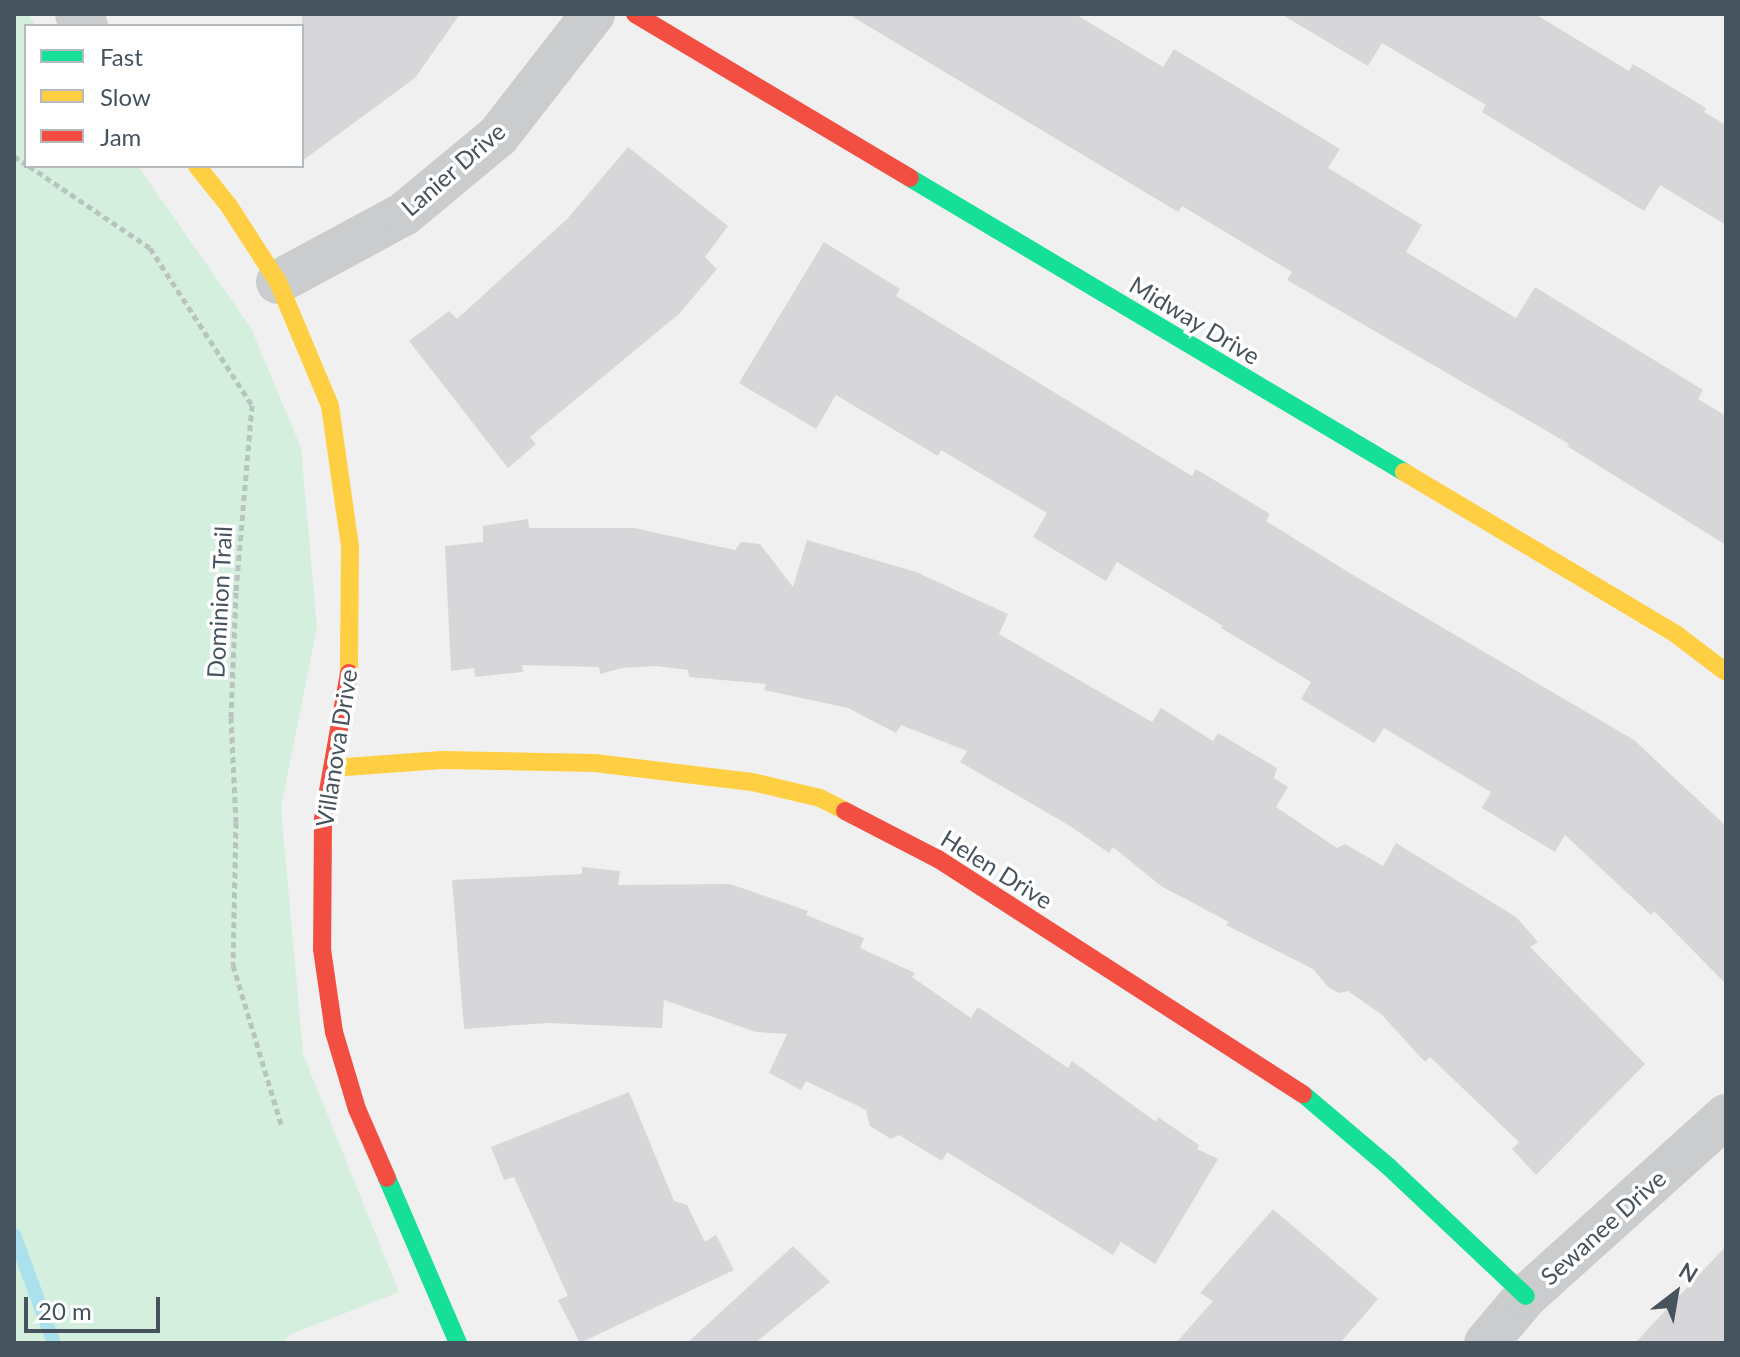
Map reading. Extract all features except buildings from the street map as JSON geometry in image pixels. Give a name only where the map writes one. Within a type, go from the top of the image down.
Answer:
[{"type":"street","name":"Lanier Drive","points":[[278,282],[404,214],[498,136],[593,14]]},
{"type":"street","name":"Midway Drive","points":[[635,14],[1677,635],[1726,672]]},
{"type":"street","name":"Villanova Drive","points":[[199,168],[229,206],[278,282],[330,406],[350,547],[350,662],[323,819],[319,902],[322,949],[334,1032],[372,1147],[458,1343]]},
{"type":"street","name":"Helen Drive","points":[[332,768],[442,760],[595,763],[752,782],[820,798],[938,859],[1294,1086],[1389,1167],[1526,1296]]},
{"type":"street","name":"Sewanee Drive","points":[[1486,1343],[1526,1296],[1726,1116]]},
{"type":"path","name":"Dominion Trail","points":[[32,168],[150,248],[252,405],[236,592],[231,717],[236,822],[233,965],[282,1127]]},
{"type":"green space","points":[[14,14],[27,14],[35,24],[24,24],[24,168],[139,168],[251,328],[301,448],[317,627],[281,807],[303,1054],[399,1292],[289,1335],[283,1343],[14,1343]]},
{"type":"waterway","points":[[14,1235],[54,1343]]},
{"type":"traffic: fast","points":[[910,178],[1404,472]]},
{"type":"traffic: fast","points":[[1303,1094],[1389,1167],[1526,1296]]},
{"type":"traffic: fast","points":[[387,1178],[458,1343]]},
{"type":"traffic: slow","points":[[199,168],[229,206],[278,282],[330,406],[350,547],[349,673]]},
{"type":"traffic: slow","points":[[1404,472],[1677,635],[1726,672]]},
{"type":"traffic: slow","points":[[332,768],[442,760],[595,763],[752,782],[820,798],[845,811]]},
{"type":"traffic: jam","points":[[635,14],[910,178]]},
{"type":"traffic: jam","points":[[349,673],[323,819],[322,949],[334,1032],[357,1109],[387,1178]]},
{"type":"traffic: jam","points":[[845,811],[938,859],[1303,1094]]}]
